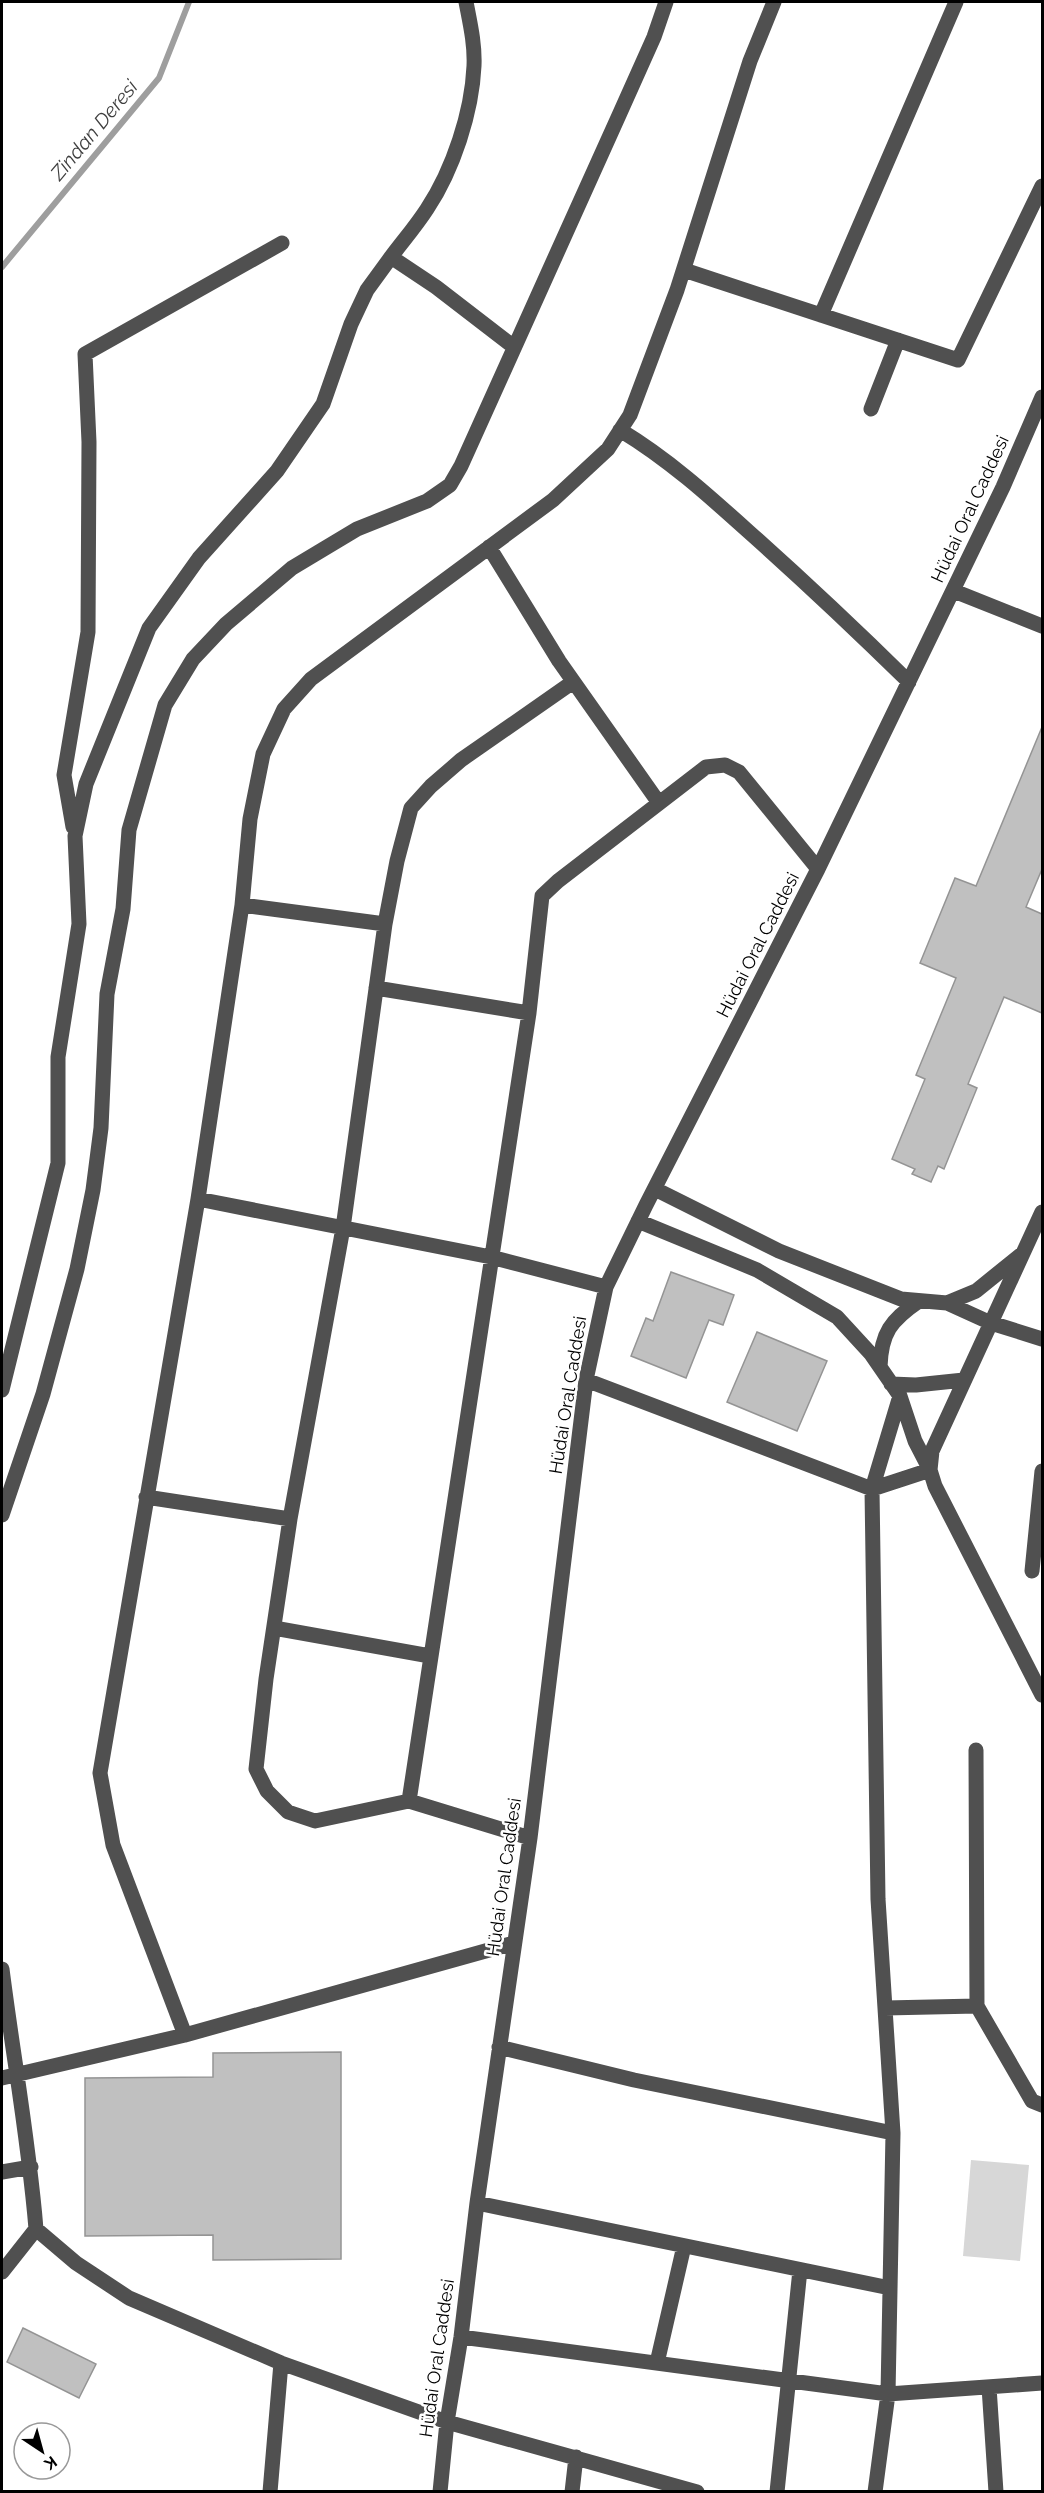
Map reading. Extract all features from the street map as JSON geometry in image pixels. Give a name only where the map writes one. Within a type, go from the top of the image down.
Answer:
[{"type":"street","points":[[75,836],[86,784],[149,628],[199,558],[277,471],[323,404],[351,324],[367,290],[427,208],[446,176],[468,112],[474,65],[472,31],[466,2]]},
{"type":"street","points":[[2,1515],[43,1394],[77,1269],[93,1190],[100,1139],[107,994],[123,909],[129,830],[165,705],[193,659],[226,624],[292,568],[357,529],[427,501],[450,485],[461,466],[654,37],[666,2]]},
{"type":"street","points":[[184,2035],[113,1845],[100,1773],[198,1199],[242,905],[250,819],[263,754],[284,709],[311,679],[553,500],[608,449],[630,415],[684,270],[750,61],[774,2]]},
{"type":"street","points":[[821,315],[956,2]]},
{"type":"street","points":[[684,270],[958,360],[1042,186]]},
{"type":"street","points":[[2,1390],[58,1163],[58,1057],[78,924],[75,836],[64,774],[88,632],[89,442],[86,354],[282,243]]},
{"type":"street","points":[[391,257],[436,287],[514,347]]},
{"type":"street","points":[[871,409],[898,340]]},
{"type":"street","name":"Hüdai Oral Caddesi","points":[[440,2492],[447,2422],[461,2337],[477,2203],[530,1838],[586,1380],[606,1287],[818,869],[954,591],[1042,397]]},
{"type":"street","points":[[620,430],[653,450],[701,489],[802,579],[909,682]]},
{"type":"street","points":[[489,547],[573,682],[659,803]]},
{"type":"street","points":[[954,591],[1042,626]]},
{"type":"street","points":[[530,1838],[409,1801],[315,1821],[288,1812],[267,1791],[256,1769],[290,1520],[343,1228],[385,924],[411,808],[431,786],[461,760],[573,682]]},
{"type":"street","points":[[409,1801],[529,1013],[542,896],[558,881],[706,767],[725,765],[739,772],[818,869]]},
{"type":"street","points":[[242,905],[385,924]]},
{"type":"street","points":[[376,988],[529,1013]]},
{"type":"street","points":[[655,1189],[779,1251],[902,1299],[947,1303],[991,1323],[1042,1339]]},
{"type":"street","points":[[198,1199],[491,1257],[606,1287]]},
{"type":"street","points":[[930,1470],[932,1451],[1042,1212]]},
{"type":"street","points":[[638,1221],[757,1270],[837,1317],[880,1367],[895,1390],[935,1486],[1042,1695]]},
{"type":"street","points":[[947,1303],[976,1291],[1023,1253]]},
{"type":"street","points":[[880,1367],[881,1345],[886,1332],[902,1312],[919,1301]]},
{"type":"street","points":[[586,1380],[872,1489],[930,1470]]},
{"type":"street","points":[[895,1390],[916,1385],[964,1380]]},
{"type":"street","points":[[874,2492],[888,2394],[893,2133],[878,1899],[872,1489],[895,1390]]},
{"type":"street","points":[[1032,1571],[1042,1470]]},
{"type":"street","points":[[146,1497],[290,1520]]},
{"type":"street","points":[[274,1628],[430,1656]]},
{"type":"street","points":[[976,1750],[977,2006],[1032,2101],[1042,2104]]},
{"type":"street","points":[[8,2076],[184,2035],[514,1943]]},
{"type":"street","points":[[2,1969],[8,2076],[31,2167],[36,2229],[2,2272]]},
{"type":"street","points":[[885,2008],[977,2006]]},
{"type":"street","points":[[499,2047],[634,2080],[893,2133]]},
{"type":"street","points":[[2,2172],[31,2167]]},
{"type":"street","points":[[477,2203],[890,2288]]},
{"type":"street","points":[[36,2229],[76,2263],[129,2298],[281,2363],[447,2422],[576,2457],[653,2485],[697,2492]]},
{"type":"street","points":[[657,2363],[684,2246]]},
{"type":"street","points":[[777,2492],[800,2270]]},
{"type":"street","points":[[461,2337],[888,2394],[1042,2383]]},
{"type":"street","points":[[270,2492],[281,2363]]},
{"type":"street","points":[[989,2387],[996,2492]]},
{"type":"street","points":[[572,2492],[576,2457]]},
{"type":"shaded area","points":[[971,2160],[1029,2165],[1020,2261],[963,2256]]},
{"type":"building","points":[[1042,727],[1042,869],[1026,907],[1042,914],[1042,1013],[1004,997],[968,1084],[977,1088],[944,1169],[938,1166],[931,1182],[912,1174],[915,1169],[892,1159],[925,1079],[916,1075],[956,978],[920,963],[955,878],[976,886]]},
{"type":"building","points":[[671,1272],[734,1295],[723,1325],[709,1320],[686,1378],[631,1356],[646,1318],[653,1321]]},
{"type":"building","points":[[757,1332],[827,1361],[797,1431],[727,1402]]},
{"type":"building","points":[[341,2052],[341,2259],[213,2260],[213,2235],[85,2236],[85,2078],[213,2077],[213,2053]]},
{"type":"building","points":[[23,2328],[96,2364],[79,2398],[7,2362]]},
{"type":"waterway","name":"Zindan Deresi","points":[[2,267],[159,78],[189,2]]}]
